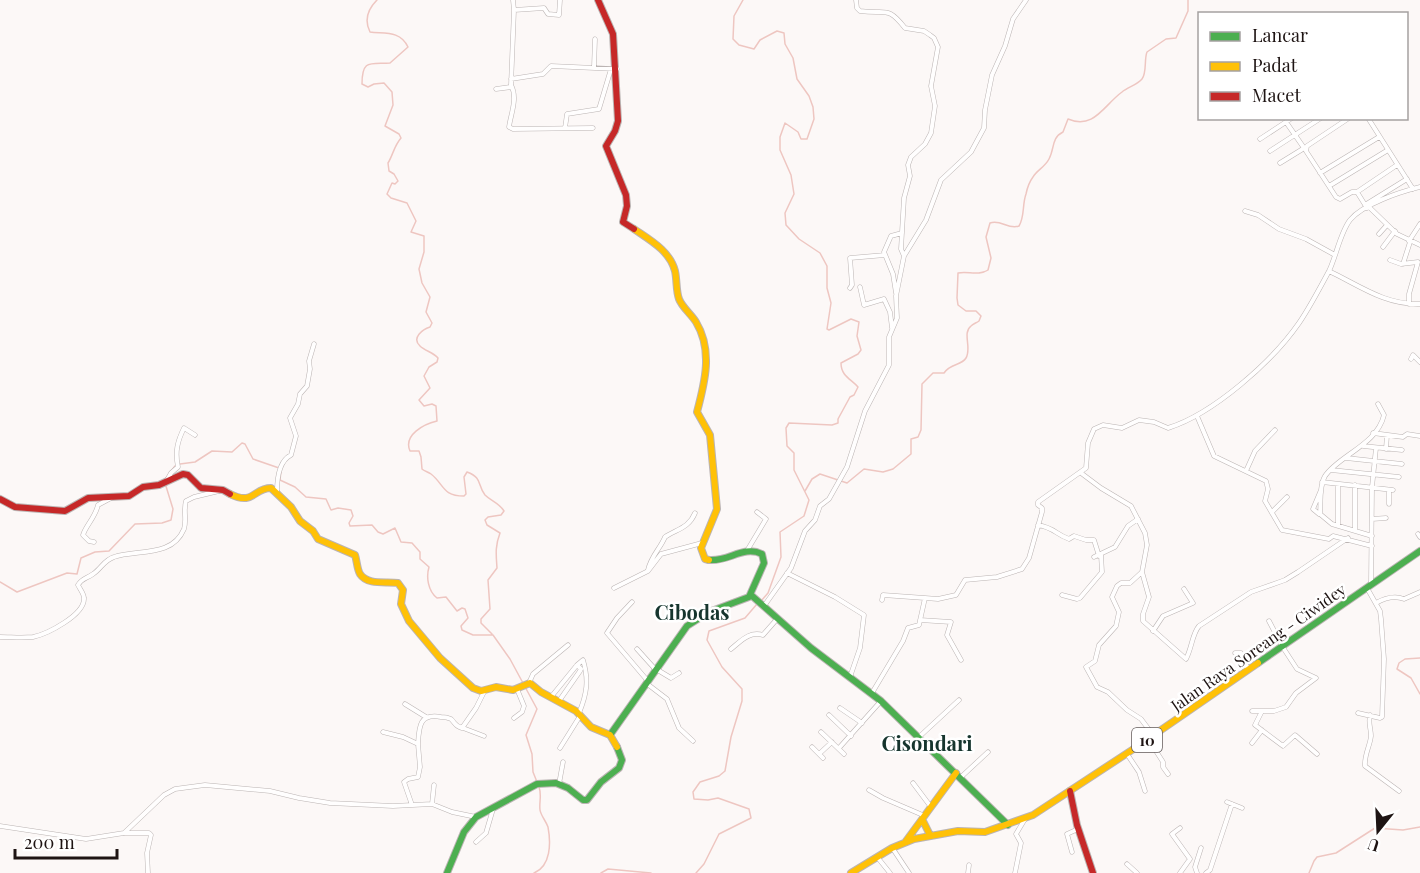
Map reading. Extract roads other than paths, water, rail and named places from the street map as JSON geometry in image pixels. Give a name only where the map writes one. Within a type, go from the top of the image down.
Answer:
[{"type":"main road","points":[[598,0],[613,34],[617,124],[606,146],[625,192],[627,203],[622,216],[623,222],[657,245],[668,256],[675,270],[679,299],[699,327],[705,344],[706,378],[697,412],[710,435],[717,504],[714,519],[702,543],[703,557],[712,562],[748,549],[762,554],[764,563],[754,597]]},
{"type":"main road","points":[[0,499],[15,507],[65,511],[88,498],[129,496],[143,487],[166,483],[183,474],[188,475],[201,488],[223,490],[239,498],[253,498],[266,488],[278,492],[300,521],[313,531],[318,539],[355,555],[358,559],[359,573],[363,577],[379,582],[398,583],[403,590],[402,607],[419,634],[440,658],[473,688],[481,691],[496,687],[513,690],[528,683],[580,714],[591,727],[610,735],[622,760],[619,768],[596,788],[586,801],[570,788],[539,783],[476,817],[464,832],[447,873]]},
{"type":"main road","name":"Jalan Raya Soreang - Ciwidey","points":[[851,873],[906,841],[958,831],[985,832],[1025,819],[1127,754],[1420,551]]},
{"type":"main road","points":[[754,597],[777,619],[881,701],[1008,825]]},
{"type":"main road","points":[[610,735],[687,626],[696,619],[729,604],[754,597]]},
{"type":"main road","points":[[906,841],[958,776]]},
{"type":"main road","points":[[1070,791],[1078,829],[1093,873]]},
{"type":"main road","points":[[924,819],[930,835]]},
{"type":"street","points":[[513,0],[511,87],[514,91],[514,101],[510,128],[593,128]]},
{"type":"street","points":[[513,10],[544,8],[548,14],[559,15],[560,0]]},
{"type":"street","points":[[856,0],[860,11],[885,12],[894,15],[905,28],[924,31],[930,35],[938,48],[931,86],[935,106],[931,133],[928,141],[912,155],[909,162],[910,176],[904,198],[901,249],[903,256]]},
{"type":"street","points":[[896,296],[903,256],[926,220],[941,180],[969,155],[978,142],[984,128],[992,75],[1005,46],[1013,18],[1026,0]]},
{"type":"street","points":[[594,67],[595,39]]},
{"type":"street","points":[[511,79],[543,74],[551,66],[614,69],[599,110],[567,114],[565,128]]},
{"type":"street","points":[[496,89],[511,87]]},
{"type":"street","points":[[1260,139],[1289,120]]},
{"type":"street","points":[[1270,151],[1318,120]]},
{"type":"street","points":[[1280,163],[1346,120]]},
{"type":"street","points":[[1369,120],[1413,189]]},
{"type":"street","points":[[1286,122],[1340,200],[1352,192],[1357,192],[1397,165]]},
{"type":"street","points":[[1320,173],[1379,137]]},
{"type":"street","points":[[1329,186],[1388,150]]},
{"type":"street","points":[[882,600],[883,595],[925,598],[951,596],[957,594],[965,580],[997,577],[1022,569],[1029,558],[1043,510],[1038,502],[1088,465],[1088,443],[1094,429],[1098,426],[1122,428],[1133,422],[1145,420],[1168,428],[1197,416],[1222,399],[1268,360],[1299,323],[1329,271],[1350,220],[1407,179]]},
{"type":"street","points":[[1367,207],[1390,196],[1420,187]]},
{"type":"street","points":[[1357,192],[1367,207],[1387,225],[1420,245]]},
{"type":"street","points":[[1245,211],[1258,215],[1279,229],[1306,239],[1335,255]]},
{"type":"street","points":[[1403,264],[1410,241],[1420,224]]},
{"type":"street","points":[[1379,234],[1387,225]]},
{"type":"street","points":[[1383,247],[1395,231]]},
{"type":"street","points":[[763,606],[791,574],[806,530],[812,524],[820,506],[829,499],[847,467],[866,411],[889,365],[889,341],[897,314],[893,274],[884,250],[891,236],[903,233]]},
{"type":"street","points":[[850,288],[852,270],[850,258],[885,255]]},
{"type":"street","points":[[1390,260],[1403,264],[1418,262],[1409,294],[1409,304]]},
{"type":"street","points":[[1329,271],[1372,294],[1409,304],[1420,304]]},
{"type":"street","points":[[860,287],[864,305],[884,298],[892,319],[892,329]]},
{"type":"street","points":[[278,492],[281,466],[284,458],[291,455],[296,438],[290,418],[298,404],[300,394],[307,388],[309,362],[314,344]]},
{"type":"street","points":[[1411,359],[1413,355],[1420,362]]},
{"type":"street","points":[[1320,514],[1322,482],[1330,470],[1362,446],[1373,433],[1383,418],[1378,404]]},
{"type":"street","points":[[1197,416],[1212,454],[1266,482],[1268,489],[1265,501],[1279,528],[1284,531],[1329,539],[1334,536],[1348,538],[1371,546]]},
{"type":"street","points":[[166,483],[171,473],[178,467],[176,451],[184,428],[195,435]]},
{"type":"street","points":[[1246,471],[1255,451],[1275,430]]},
{"type":"street","points":[[1373,433],[1403,437],[1420,436]]},
{"type":"street","points":[[1386,449],[1387,435]]},
{"type":"street","points":[[1362,446],[1402,450]]},
{"type":"street","points":[[1358,713],[1382,717],[1384,659],[1381,619],[1369,586],[1372,487],[1376,448]]},
{"type":"street","points":[[1346,458],[1402,464]]},
{"type":"street","points":[[1330,470],[1399,477]]},
{"type":"street","points":[[1081,472],[1101,488],[1131,506],[1145,533],[1147,545],[1142,572],[1149,597],[1143,621],[1186,659],[1193,644],[1196,628],[1251,592],[1285,580],[1348,538]]},
{"type":"street","points":[[1322,482],[1391,490],[1389,504]]},
{"type":"street","points":[[1338,484],[1338,526]]},
{"type":"street","points":[[1355,485],[1355,530]]},
{"type":"street","points":[[1322,489],[1313,509],[1338,526],[1372,536]]},
{"type":"street","points":[[0,637],[36,636],[63,623],[83,602],[84,598],[78,585],[82,579],[93,574],[107,559],[149,552],[174,542],[185,526],[186,501],[223,490]]},
{"type":"street","points":[[94,542],[89,541],[83,535],[84,532],[94,518],[98,505],[110,500],[111,497]]},
{"type":"street","points":[[1272,512],[1287,497]]},
{"type":"street","points":[[748,549],[766,519],[758,512]]},
{"type":"street","points":[[648,571],[651,559],[661,546],[664,537],[686,527],[692,521],[695,513]]},
{"type":"street","points":[[1372,519],[1386,518]]},
{"type":"street","points":[[1098,556],[1115,547],[1128,526],[1138,519]]},
{"type":"street","points":[[1038,525],[1052,528],[1059,535],[1069,539],[1074,536],[1094,540],[1103,570],[1080,598],[1062,595]]},
{"type":"street","points":[[614,588],[648,571],[661,554],[702,543]]},
{"type":"street","points":[[1142,572],[1130,583],[1121,583],[1117,586],[1112,597],[1119,612],[1116,626],[1100,645],[1095,661],[1086,667],[1097,687],[1108,692],[1127,710],[1141,719],[1168,774]]},
{"type":"street","points":[[791,574],[864,615],[860,648],[850,677]]},
{"type":"street","points":[[1153,631],[1163,616],[1193,603],[1184,589]]},
{"type":"street","points":[[1376,603],[1386,598],[1404,599],[1420,592]]},
{"type":"street","points":[[872,693],[903,641],[908,628],[918,627],[925,598]]},
{"type":"street","points":[[632,602],[607,633],[646,681],[667,699],[679,728],[693,741]]},
{"type":"street","points":[[731,649],[746,636],[756,633],[763,635],[777,619]]},
{"type":"street","points":[[920,620],[951,622],[947,635],[961,660]]},
{"type":"street","points":[[1252,711],[1274,711],[1286,707],[1296,693],[1316,678],[1297,669],[1269,621]]},
{"type":"street","points":[[528,683],[533,674],[568,645]]},
{"type":"street","points":[[637,649],[655,669],[671,678],[679,673]]},
{"type":"street","points":[[1235,653],[1241,653],[1248,669]]},
{"type":"street","points":[[551,697],[577,665],[584,660],[588,684],[586,695],[580,714],[560,748]]},
{"type":"street","points":[[559,701],[581,670],[577,665]]},
{"type":"street","points":[[514,718],[522,712],[524,706],[518,689]]},
{"type":"street","points":[[462,728],[480,702],[485,690]]},
{"type":"street","points":[[919,737],[959,700]]},
{"type":"street","points":[[838,748],[881,701]]},
{"type":"street","points":[[405,704],[426,717]]},
{"type":"street","points":[[840,708],[862,723]]},
{"type":"street","points":[[1262,711],[1255,724],[1262,730],[1283,746],[1295,735],[1317,754]]},
{"type":"street","points":[[412,805],[404,782],[418,777],[420,725],[426,717],[432,715],[449,718],[455,726],[484,736]]},
{"type":"street","points":[[829,715],[850,736]]},
{"type":"street","points":[[1370,715],[1371,736],[1365,756],[1365,766],[1399,791]]},
{"type":"street","points":[[1252,743],[1262,730]]},
{"type":"street","points":[[383,732],[418,744]]},
{"type":"street","points":[[821,732],[844,754]]},
{"type":"street","points":[[812,747],[821,756],[832,742]]},
{"type":"street","points":[[958,776],[988,752]]},
{"type":"street","points":[[1127,754],[1139,772],[1145,791]]},
{"type":"street","points":[[558,785],[563,762]]},
{"type":"street","points":[[913,783],[922,798],[932,807]]},
{"type":"street","points":[[432,804],[434,784]]},
{"type":"street","points":[[124,833],[164,795],[175,789],[189,787],[250,788],[330,803],[370,806],[432,804],[452,812],[476,817]]},
{"type":"street","points":[[869,790],[924,819]]},
{"type":"street","points":[[1206,873],[1210,870],[1230,803],[1242,808]]},
{"type":"street","points":[[476,842],[486,833],[493,808]]},
{"type":"street","points":[[1015,873],[1021,843],[1016,834],[1025,819]]},
{"type":"street","points":[[0,826],[86,838],[124,833],[150,834],[147,853],[148,873]]},
{"type":"street","points":[[1180,828],[1172,834],[1190,859]]},
{"type":"street","points":[[1072,852],[1066,834],[1078,829]]},
{"type":"street","points":[[892,848],[909,873]]},
{"type":"street","points":[[1197,873],[1195,870],[1201,848]]},
{"type":"street","points":[[1183,872],[1190,859],[1198,856]]},
{"type":"street","points":[[877,857],[890,873]]},
{"type":"street","points":[[1127,864],[1133,872]]},
{"type":"street","points":[[968,873],[969,865]]},
{"type":"waterway","points":[[377,0],[368,15],[367,23],[370,32],[396,35],[408,47],[390,63],[368,64],[362,76],[362,84],[368,87],[384,83],[392,92],[393,105],[385,126],[399,134],[401,138],[388,163],[389,171],[398,181],[395,184],[392,183],[387,194],[391,198],[407,203],[416,221],[411,232],[424,236],[424,252],[419,269],[422,283],[430,297],[426,312],[432,323],[419,334],[417,340],[420,346],[438,358],[424,376],[430,388],[419,400],[424,406],[432,404],[436,406],[437,421],[426,425],[412,435],[409,440],[410,451],[419,451],[422,469],[431,474],[447,492],[464,496],[466,494],[464,477],[467,472],[478,479],[485,495],[504,511],[501,515],[488,517],[485,520],[487,525],[500,533],[496,554],[497,568],[488,580],[490,609],[481,619],[481,623],[492,634]]},
{"type":"waterway","points":[[743,0],[734,16],[733,39],[739,45],[754,49],[760,40],[777,31],[784,33],[785,44],[793,58],[797,79],[809,96],[813,107],[814,119],[807,139],[801,139],[798,132],[785,123],[780,137],[780,150],[791,175],[794,194],[785,213],[786,225],[799,239],[820,253],[827,266],[827,288],[831,303],[827,329],[851,319],[859,322],[857,336],[861,350],[841,363],[845,374],[858,387],[854,395],[850,397],[838,423],[832,425],[789,423],[786,428],[787,446],[794,453],[794,470],[809,500],[804,516],[780,532],[781,557],[768,593],[761,601]]},
{"type":"waterway","points":[[805,491],[812,479],[820,474],[847,483],[864,469],[883,472],[893,469],[911,454],[911,439],[918,437],[921,430],[922,384],[933,373],[944,373],[964,361],[968,354],[968,329],[979,321],[981,316],[976,311],[966,311],[958,305],[958,273],[981,273],[988,270],[991,258],[986,237],[990,223],[998,222],[1011,227],[1019,226],[1030,183],[1049,159],[1055,140],[1063,132],[1068,119],[1077,122],[1092,119],[1122,92],[1140,81],[1144,76],[1147,52],[1166,39],[1176,38],[1188,11],[1188,0]]},
{"type":"waterway","points":[[180,464],[195,462],[212,451],[232,452],[242,443],[245,444],[253,459],[279,468]]},
{"type":"waterway","points":[[166,478],[175,466]]},
{"type":"waterway","points":[[281,471],[280,480],[295,487],[306,497],[326,499],[331,510],[338,508],[351,510],[353,516],[349,523],[350,526],[372,525],[383,534],[395,528],[401,542],[412,543],[420,552],[420,559],[429,567],[428,584],[434,595],[437,598],[446,597],[457,611],[465,609],[468,618],[461,626],[462,630],[473,635],[493,635],[510,659],[537,709],[526,735],[537,782]]},
{"type":"waterway","points":[[0,582],[17,592],[67,573],[77,574],[81,558],[95,552],[109,551],[135,524],[162,523],[171,520],[173,509],[165,483]]},
{"type":"waterway","points":[[696,873],[704,864],[719,834],[751,818],[749,809],[718,798],[694,799],[693,792],[700,782],[719,776],[725,771],[731,737],[742,701],[742,689],[722,667],[707,640],[709,631],[745,618],[757,604]]},
{"type":"waterway","points":[[1420,658],[1405,659],[1399,663],[1397,669],[1411,678],[1420,694]]},
{"type":"waterway","points":[[534,873],[540,870],[547,860],[549,847],[548,827],[540,810],[539,787]]},
{"type":"waterway","points":[[1309,873],[1317,857],[1336,853],[1375,828],[1403,830],[1420,827]]},
{"type":"waterway","points":[[601,873],[608,869],[651,873]]},
{"type":"district","name":"Cibodas","points":[[692,611]]},
{"type":"district","name":"Cisondari","points":[[927,742]]}]
